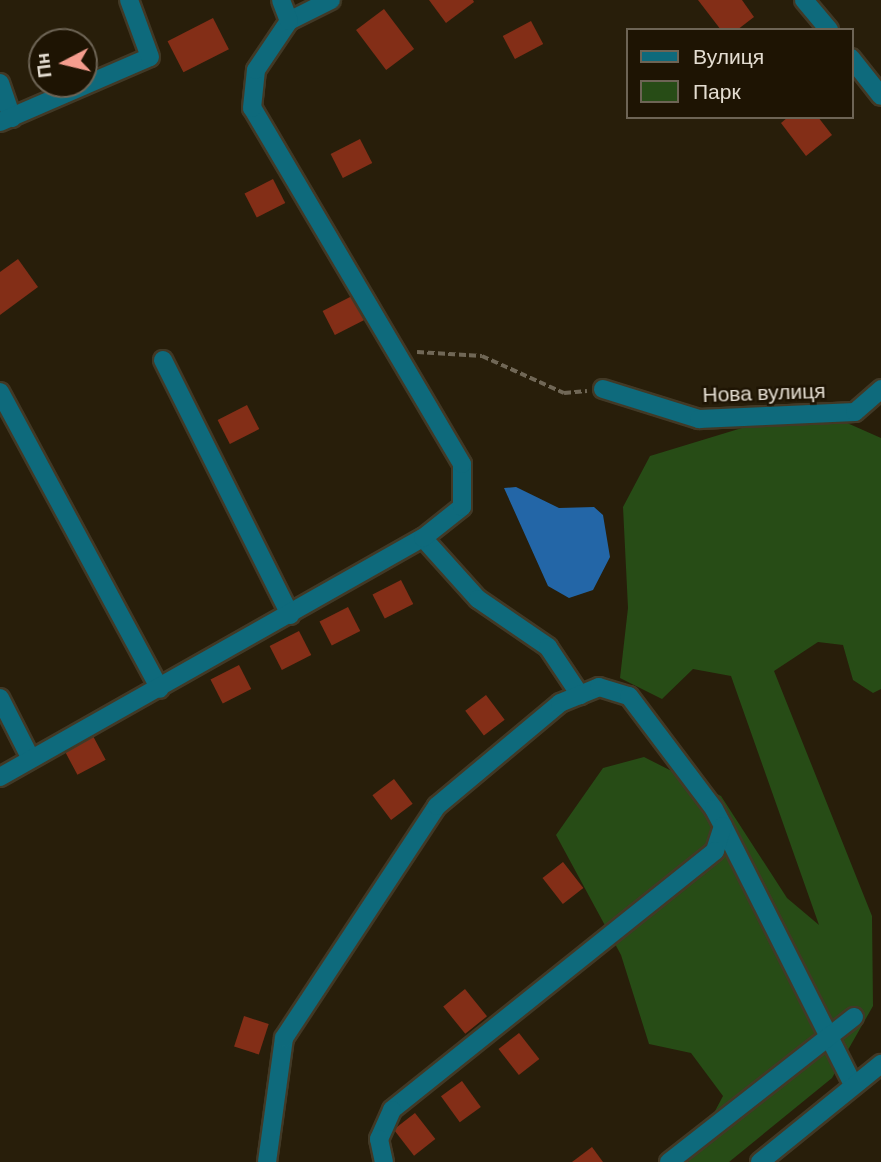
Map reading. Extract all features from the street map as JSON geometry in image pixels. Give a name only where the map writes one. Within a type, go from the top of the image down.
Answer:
[{"type":"street","points":[[0,83],[6,120],[150,57],[129,0]]},
{"type":"street","points":[[281,0],[289,21]]},
{"type":"street","points":[[0,777],[423,538],[462,507],[462,464],[392,350],[252,108],[256,70],[289,21],[331,0]]},
{"type":"street","points":[[804,0],[827,28]]},
{"type":"street","points":[[853,61],[881,96]]},
{"type":"street","points":[[163,360],[290,615]]},
{"type":"street","name":"Нова вулиця","points":[[603,389],[699,419],[855,412],[881,390]]},
{"type":"street","points":[[0,392],[160,689]]},
{"type":"street","points":[[423,538],[478,598],[548,648],[580,695]]},
{"type":"street","points":[[267,1162],[284,1038],[340,947],[437,806],[560,703],[599,687],[629,696],[723,826],[825,1040],[853,1085]]},
{"type":"street","points":[[0,698],[31,759]]},
{"type":"street","points":[[384,1162],[379,1139],[392,1110],[715,851],[723,826]]},
{"type":"street","points":[[669,1162],[854,1017]]},
{"type":"street","points":[[760,1162],[881,1064]]},
{"type":"path","points":[[392,350],[482,356],[564,393],[603,389]]},
{"type":"green space","points":[[811,407],[881,438],[881,689],[873,693],[853,680],[843,645],[818,642],[774,671],[872,916],[873,1006],[832,1078],[729,1162],[688,1162],[723,1096],[691,1053],[649,1044],[621,955],[556,835],[603,768],[644,757],[721,796],[787,898],[819,925],[731,676],[693,669],[662,699],[620,678],[628,608],[623,507],[650,456]]},
{"type":"water","points":[[516,487],[559,508],[594,507],[603,515],[610,557],[593,590],[569,598],[548,586],[504,488]]},
{"type":"building","points":[[429,0],[473,0],[474,2],[446,23]]},
{"type":"building","points":[[698,0],[742,0],[754,17],[740,28],[719,28]]},
{"type":"building","points":[[384,9],[414,49],[386,70],[356,30]]},
{"type":"building","points":[[213,18],[229,49],[183,72],[168,41]]},
{"type":"building","points":[[531,21],[543,44],[515,59],[503,36]]},
{"type":"building","points":[[786,119],[820,119],[832,135],[806,156],[781,123]]},
{"type":"building","points":[[360,139],[372,163],[343,178],[331,154]]},
{"type":"building","points":[[273,179],[285,203],[257,218],[244,194]]},
{"type":"building","points":[[18,259],[38,287],[0,315],[0,272]]},
{"type":"building","points":[[352,296],[364,320],[335,335],[323,311]]},
{"type":"building","points":[[247,405],[259,429],[230,444],[218,420]]},
{"type":"building","points":[[401,580],[413,604],[385,619],[372,595]]},
{"type":"building","points":[[348,607],[360,631],[332,646],[319,622]]},
{"type":"building","points":[[299,631],[311,655],[282,670],[270,646]]},
{"type":"building","points":[[239,665],[251,689],[223,704],[210,680]]},
{"type":"building","points":[[486,695],[505,720],[484,735],[465,711]]},
{"type":"building","points":[[93,736],[106,760],[77,775],[65,751]]},
{"type":"building","points":[[394,779],[413,804],[391,820],[372,795]]},
{"type":"building","points":[[563,862],[583,888],[563,904],[543,878]]},
{"type":"building","points":[[465,989],[487,1016],[465,1034],[443,1007]]},
{"type":"building","points":[[244,1016],[269,1024],[259,1054],[234,1046]]},
{"type":"building","points":[[519,1033],[539,1059],[519,1075],[499,1049]]},
{"type":"building","points":[[462,1081],[481,1107],[460,1122],[441,1096]]},
{"type":"building","points":[[415,1113],[435,1139],[414,1156],[394,1130]]},
{"type":"building","points":[[592,1147],[603,1162],[572,1162]]}]
